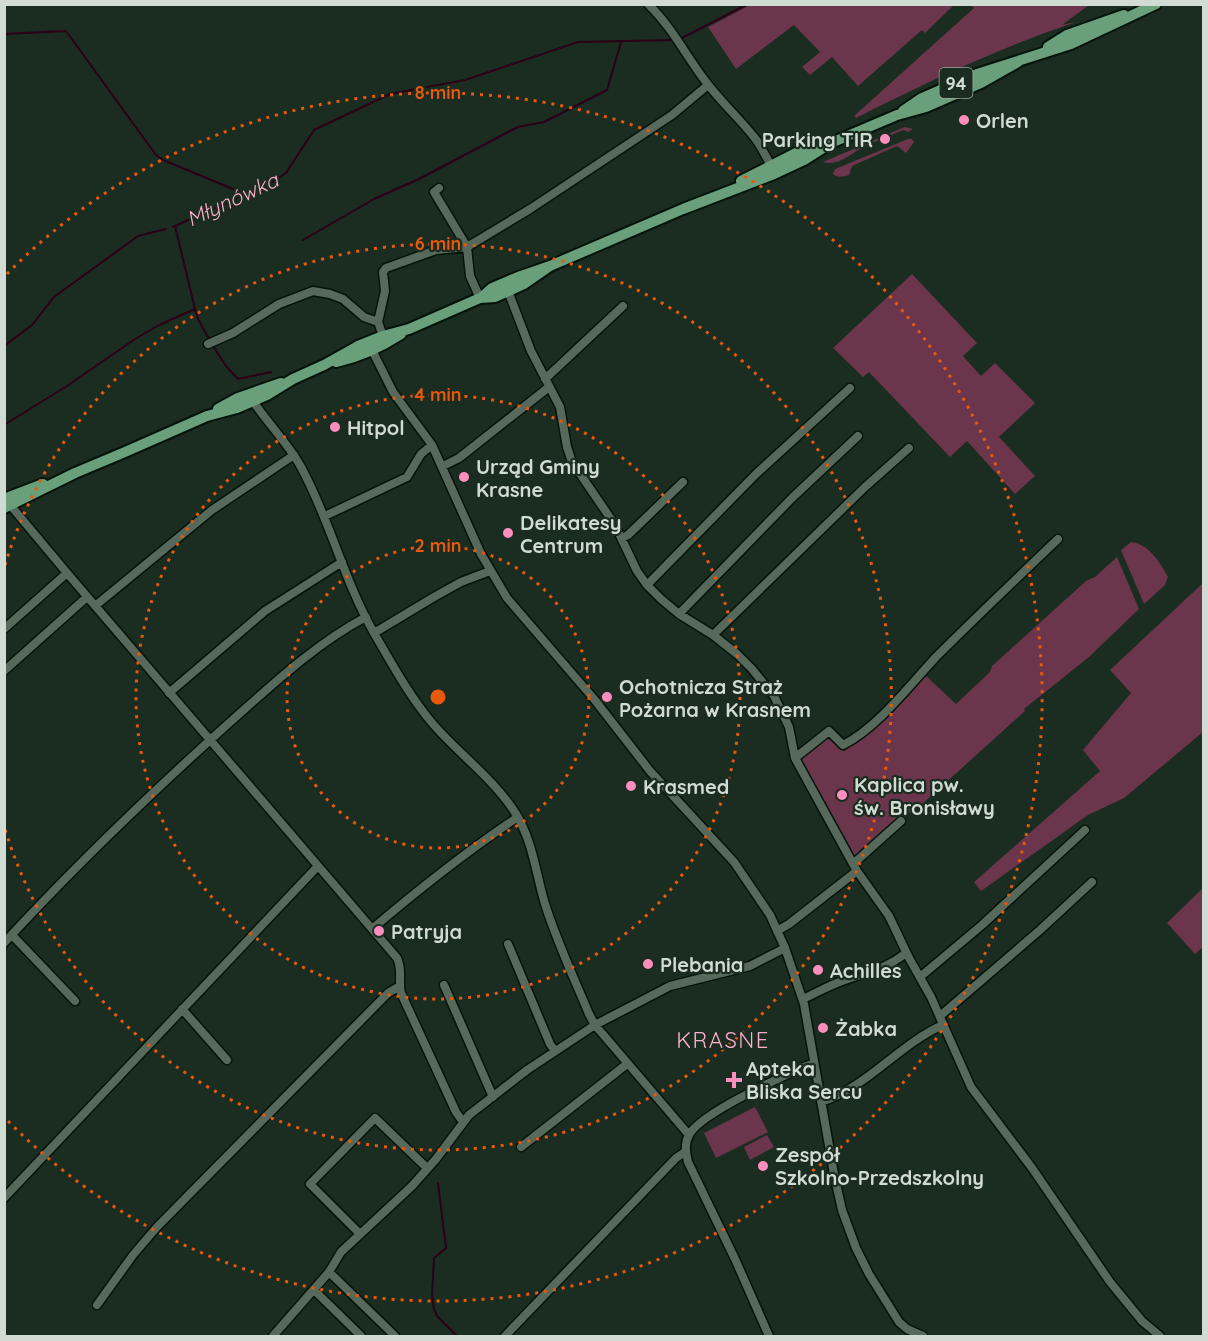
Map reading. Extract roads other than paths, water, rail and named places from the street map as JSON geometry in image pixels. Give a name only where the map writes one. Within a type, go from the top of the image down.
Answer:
[{"type":"main road","name":"94","points":[[207,416],[253,401],[358,346],[409,329],[481,298],[496,287],[518,277],[550,266],[794,164],[831,143],[897,115],[926,107],[968,90],[1080,30],[1105,20],[1151,7]]},
{"type":"main road","name":"94","points":[[712,197],[800,151],[831,143]]},
{"type":"main road","name":"94","points":[[481,298],[495,297],[524,284],[550,266]]},
{"type":"main road","name":"94","points":[[324,365],[372,350],[409,329]]},
{"type":"main road","name":"94","points":[[6,504],[207,416],[238,398],[264,387],[293,379]]},
{"type":"main road","name":"94","points":[[6,504],[19,493],[75,474]]},
{"type":"street","points":[[648,4],[664,20],[680,46],[726,108],[752,135],[771,165]]},
{"type":"street","points":[[372,350],[380,337],[378,322],[383,302],[383,272],[386,268],[436,250],[466,247],[530,209],[672,115],[708,85]]},
{"type":"street","points":[[440,188],[434,192],[466,247],[470,276],[481,298]]},
{"type":"street","points":[[508,291],[518,277]]},
{"type":"street","points":[[496,287],[502,287],[508,291],[528,345],[560,407],[572,462],[615,525],[637,571],[647,585],[679,614],[713,635],[752,669],[774,696],[789,727],[795,758],[855,867],[889,916],[941,1021],[970,1087],[1032,1168],[1110,1282],[1142,1321],[1160,1336]]},
{"type":"street","points":[[208,344],[233,333],[279,304],[314,291],[343,299],[364,317],[378,322]]},
{"type":"street","points":[[442,466],[459,458],[547,383],[623,306]]},
{"type":"street","points":[[358,346],[372,350],[393,392],[432,445],[477,546],[490,571],[516,609],[594,699],[650,771],[734,862],[759,898],[777,931],[803,999],[842,1210],[856,1248],[869,1274],[899,1322],[907,1329],[923,1336]]},
{"type":"street","points":[[253,401],[264,387]]},
{"type":"street","points":[[647,585],[756,474],[850,388]]},
{"type":"street","points":[[238,398],[253,401],[294,455],[325,516],[366,617],[405,684],[431,722],[486,776],[518,817],[536,863],[549,914],[595,1025],[689,1135]]},
{"type":"street","points":[[679,614],[792,498],[858,436]]},
{"type":"street","points":[[325,516],[407,477],[422,454],[432,445]]},
{"type":"street","points":[[713,635],[865,487],[909,448]]},
{"type":"street","points":[[95,606],[212,510],[294,455]]},
{"type":"street","points":[[622,538],[628,535],[682,482]]},
{"type":"street","points":[[6,504],[397,958],[401,972],[400,986],[456,1112],[463,1122]]},
{"type":"street","points":[[795,758],[829,731],[843,745],[856,738],[964,628],[1058,539]]},
{"type":"street","points":[[170,693],[266,611],[342,562]]},
{"type":"street","points":[[374,633],[461,582],[490,571]]},
{"type":"street","points":[[4,629],[67,573]]},
{"type":"street","points":[[4,671],[87,597]]},
{"type":"street","points":[[4,943],[117,827],[210,740],[298,662],[366,617]]},
{"type":"street","points":[[372,929],[418,890],[486,838],[518,817]]},
{"type":"street","points":[[777,931],[789,924],[855,867],[901,821]]},
{"type":"street","points":[[920,977],[982,925],[1085,830]]},
{"type":"street","points":[[4,1198],[318,866]]},
{"type":"street","points":[[821,1102],[836,1097],[859,1083],[941,1021],[1092,882]]},
{"type":"street","points":[[12,935],[75,1001]]},
{"type":"street","points":[[508,944],[550,1044],[555,1050]]},
{"type":"street","points":[[278,1335],[329,1272],[341,1252],[393,1205],[428,1168],[463,1122],[493,1097],[555,1050],[595,1025],[670,986],[750,966],[784,948]]},
{"type":"street","points":[[803,999],[841,982],[881,970],[906,953]]},
{"type":"street","points":[[444,985],[493,1097]]},
{"type":"street","points":[[97,1305],[133,1256],[163,1221],[388,993],[400,986]]},
{"type":"street","points":[[182,1009],[227,1060]]},
{"type":"street","points":[[768,1336],[685,1152],[689,1135],[707,1116],[814,1063]]},
{"type":"street","points":[[520,1148],[627,1064]]},
{"type":"street","points":[[360,1234],[310,1184],[375,1118],[428,1168]]},
{"type":"street","points":[[505,1336],[676,1158],[685,1152]]},
{"type":"street","points":[[329,1272],[395,1336]]},
{"type":"street","points":[[314,1290],[361,1336]]},
{"type":"waterway","name":"Młynówka","points":[[680,39],[748,4]]},
{"type":"waterway","points":[[4,34],[66,31],[156,155],[245,194]]},
{"type":"waterway","name":"Młynówka","points":[[173,227],[274,181],[286,173],[314,130],[390,94],[465,80],[578,42],[674,40]]},
{"type":"waterway","points":[[303,240],[374,199],[419,179],[518,127],[544,122],[607,90],[621,42]]},
{"type":"waterway","points":[[4,425],[67,386],[135,339],[195,309],[175,226]]},
{"type":"waterway","name":"Młynówka","points":[[4,346],[32,325],[54,297],[138,236],[166,229]]},
{"type":"waterway","points":[[195,309],[210,341]]},
{"type":"waterway","points":[[213,346],[238,379],[271,372]]},
{"type":"waterway","points":[[438,1183],[446,1248],[434,1258],[432,1295],[437,1316],[457,1336]]},
{"type":"place","name":"Orlen","points":[[964,120]]},
{"type":"place","name":"Parking TIR","points":[[885,139]]},
{"type":"place","name":"Hitpol","points":[[335,427]]},
{"type":"place","name":"Urząd Gminy Krasne","points":[[464,477]]},
{"type":"place","name":"Delikatesy Centrum","points":[[508,533]]},
{"type":"place","name":"Ochotnicza Straż Pożarna w Krasnem","points":[[607,697]]},
{"type":"place","name":"Krasmed","points":[[631,786]]},
{"type":"place","name":"Kaplica pw. św. Bronisławy","points":[[842,795]]},
{"type":"place","name":"Patryja","points":[[379,931]]},
{"type":"place","name":"Plebania","points":[[648,964]]},
{"type":"place","name":"Achilles","points":[[818,970]]},
{"type":"place","name":"Żabka","points":[[823,1028]]},
{"type":"place","name":"Apteka Bliska Sercu","points":[[734,1080]]},
{"type":"place","name":"Zespół Szkolno-Przedszkolny","points":[[763,1166]]},
{"type":"district","name":"KRASNE","points":[[723,1040]]}]
